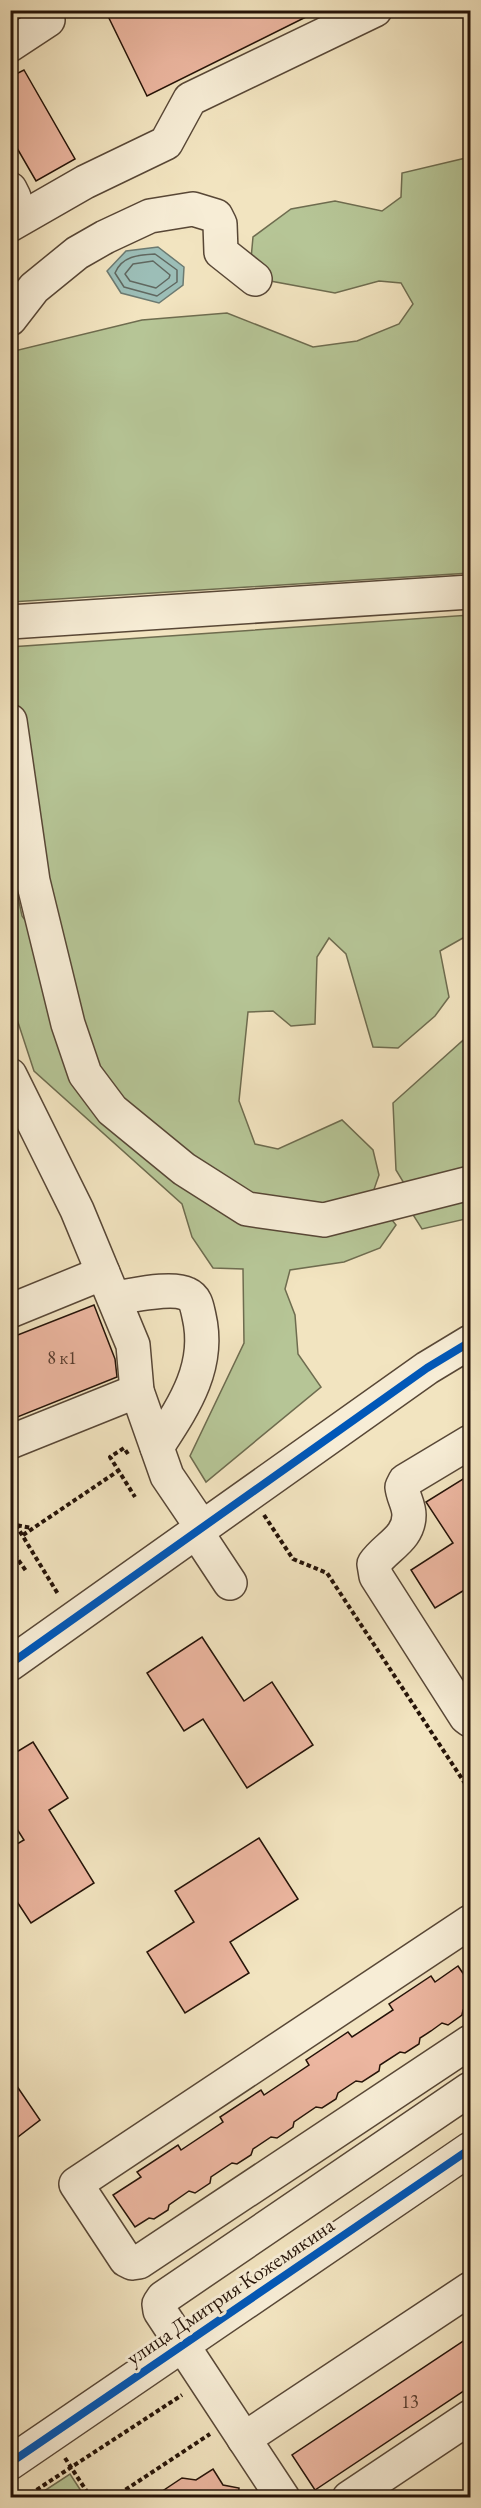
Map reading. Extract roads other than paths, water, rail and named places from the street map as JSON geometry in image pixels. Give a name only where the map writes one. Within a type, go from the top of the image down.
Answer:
[{"type":"street","points":[[10,225],[85,182],[166,143],[190,99],[375,10]]},
{"type":"street","points":[[10,45],[48,20]]},
{"type":"street","points":[[10,189],[14,197],[10,205]]},
{"type":"street","points":[[10,319],[34,288],[77,253],[150,216],[193,210],[216,216],[220,224],[221,252],[255,279]]},
{"type":"street","points":[[10,621],[471,592]]},
{"type":"street","points":[[10,721],[33,881],[68,1024],[85,1074],[112,1110],[184,1169],[247,1209],[324,1220],[471,1183]]},
{"type":"street","points":[[10,1075],[77,1210],[133,1345],[145,1455],[167,1476],[230,1583]]},
{"type":"street","points":[[10,1311],[109,1285],[188,1294],[196,1303],[202,1327],[202,1360],[186,1401],[145,1455]]},
{"type":"street","points":[[10,1664],[426,1368],[471,1342]]},
{"type":"street","points":[[10,1442],[137,1391]]},
{"type":"street","points":[[471,1442],[405,1481],[402,1487],[409,1515],[406,1530],[396,1543],[381,1552],[374,1564],[376,1576],[466,1717],[471,1720]]},
{"type":"street","points":[[467,1932],[76,2184],[126,2260],[132,2263],[140,2262],[471,2043]]},
{"type":"street","points":[[283,2498],[160,2311],[159,2304],[163,2298],[471,2089]]},
{"type":"street","name":"улица Дмитрия Кожемякина","points":[[10,2463],[471,2149]]},
{"type":"street","points":[[238,2430],[471,2289]]},
{"type":"street","points":[[349,2498],[471,2417]]},
{"type":"water","points":[[158,247],[184,267],[183,285],[159,303],[121,293],[107,271],[126,251]]}]
